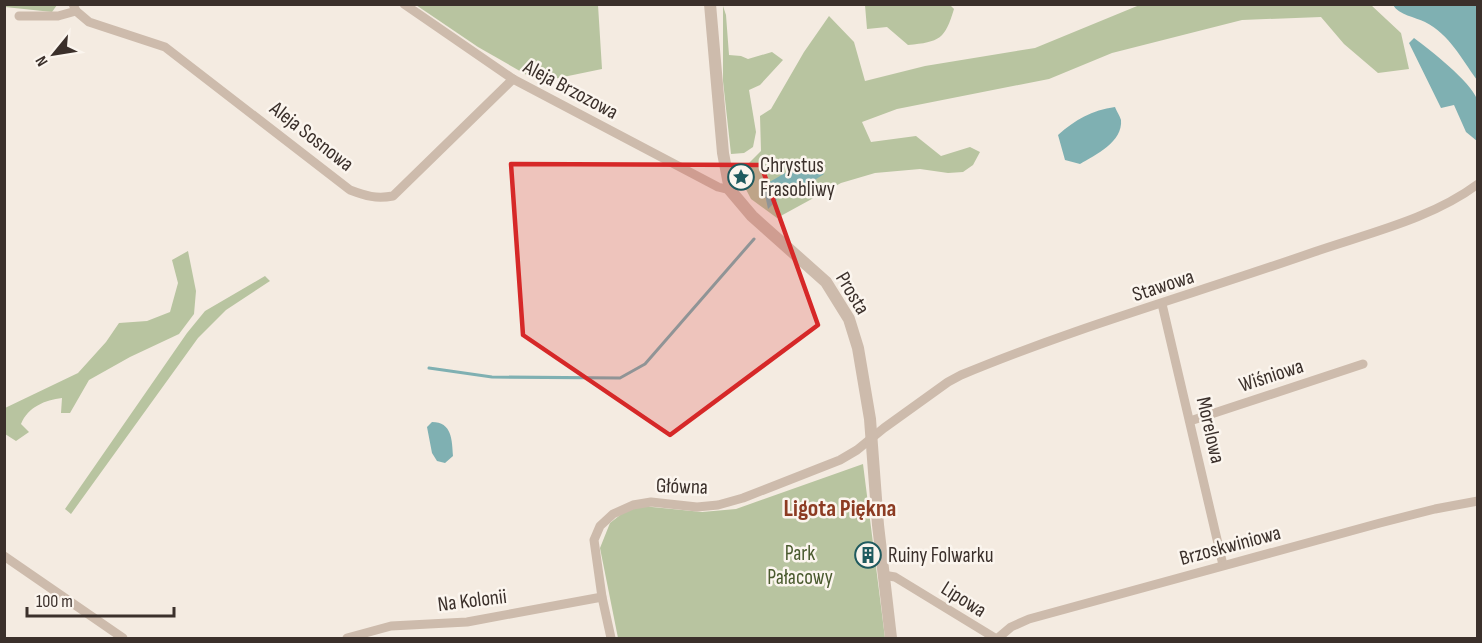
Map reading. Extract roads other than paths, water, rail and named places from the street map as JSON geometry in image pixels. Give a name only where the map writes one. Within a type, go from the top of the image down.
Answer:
[{"type":"street","name":"Aleja Brzozowa","points":[[404,4],[513,79],[718,187],[730,190]]},
{"type":"street","name":"Prosta","points":[[710,4],[723,153],[730,190],[752,216],[826,282],[849,320],[862,365],[891,639]]},
{"type":"street","name":"Aleja Sosnowa","points":[[74,8],[89,22],[165,47],[350,190],[367,197],[380,199],[393,196],[513,79]]},
{"type":"street","points":[[20,16],[58,16],[74,8]]},
{"type":"street","name":"Stawowa","points":[[871,439],[948,382],[961,375],[1066,336],[1437,208],[1478,184]]},
{"type":"street","name":"Morelowa","points":[[1162,304],[1223,565]]},
{"type":"street","name":"Wiśniowa","points":[[1190,420],[1363,364]]},
{"type":"street","name":"Główna","points":[[611,639],[594,540],[600,526],[613,514],[633,505],[651,502],[697,507],[718,505],[743,498],[840,460],[871,439]]},
{"type":"street","name":"Brzoskwiniowa","points":[[996,639],[1011,627],[1029,619],[1435,509],[1478,501]]},
{"type":"street","points":[[4,556],[123,639]]},
{"type":"street","name":"Lipowa","points":[[883,575],[895,578],[996,639]]},
{"type":"street","name":"Na Kolonii","points":[[347,639],[391,626],[467,622],[602,597]]},
{"type":"water","points":[[1393,5],[1477,5],[1477,80],[1441,33],[1425,22],[1399,11]]},
{"type":"water","points":[[1414,38],[1449,66],[1473,92],[1478,108],[1477,141],[1466,132],[1454,105],[1441,108],[1409,43]]},
{"type":"water","points":[[1115,107],[1121,120],[1118,135],[1113,141],[1080,164],[1065,160],[1058,135],[1084,116]]},
{"type":"water","points":[[811,159],[824,174],[796,192],[784,183],[773,190],[777,200],[768,209],[763,185]]},
{"type":"water","points":[[432,422],[444,425],[450,433],[453,456],[445,463],[437,461],[432,453],[427,427]]},
{"type":"waterway","points":[[429,368],[492,377],[620,378],[645,364],[754,239]]},
{"type":"place","name":"Chrystus Frasobliwy","points":[[741,177]]},
{"type":"place","name":"Ruiny Folwarku","points":[[868,555]]},
{"type":"district","name":"Ligota Piękna","points":[[840,508]]},
{"type":"park label","name":"Park Pałacowy","points":[[800,565]]}]
